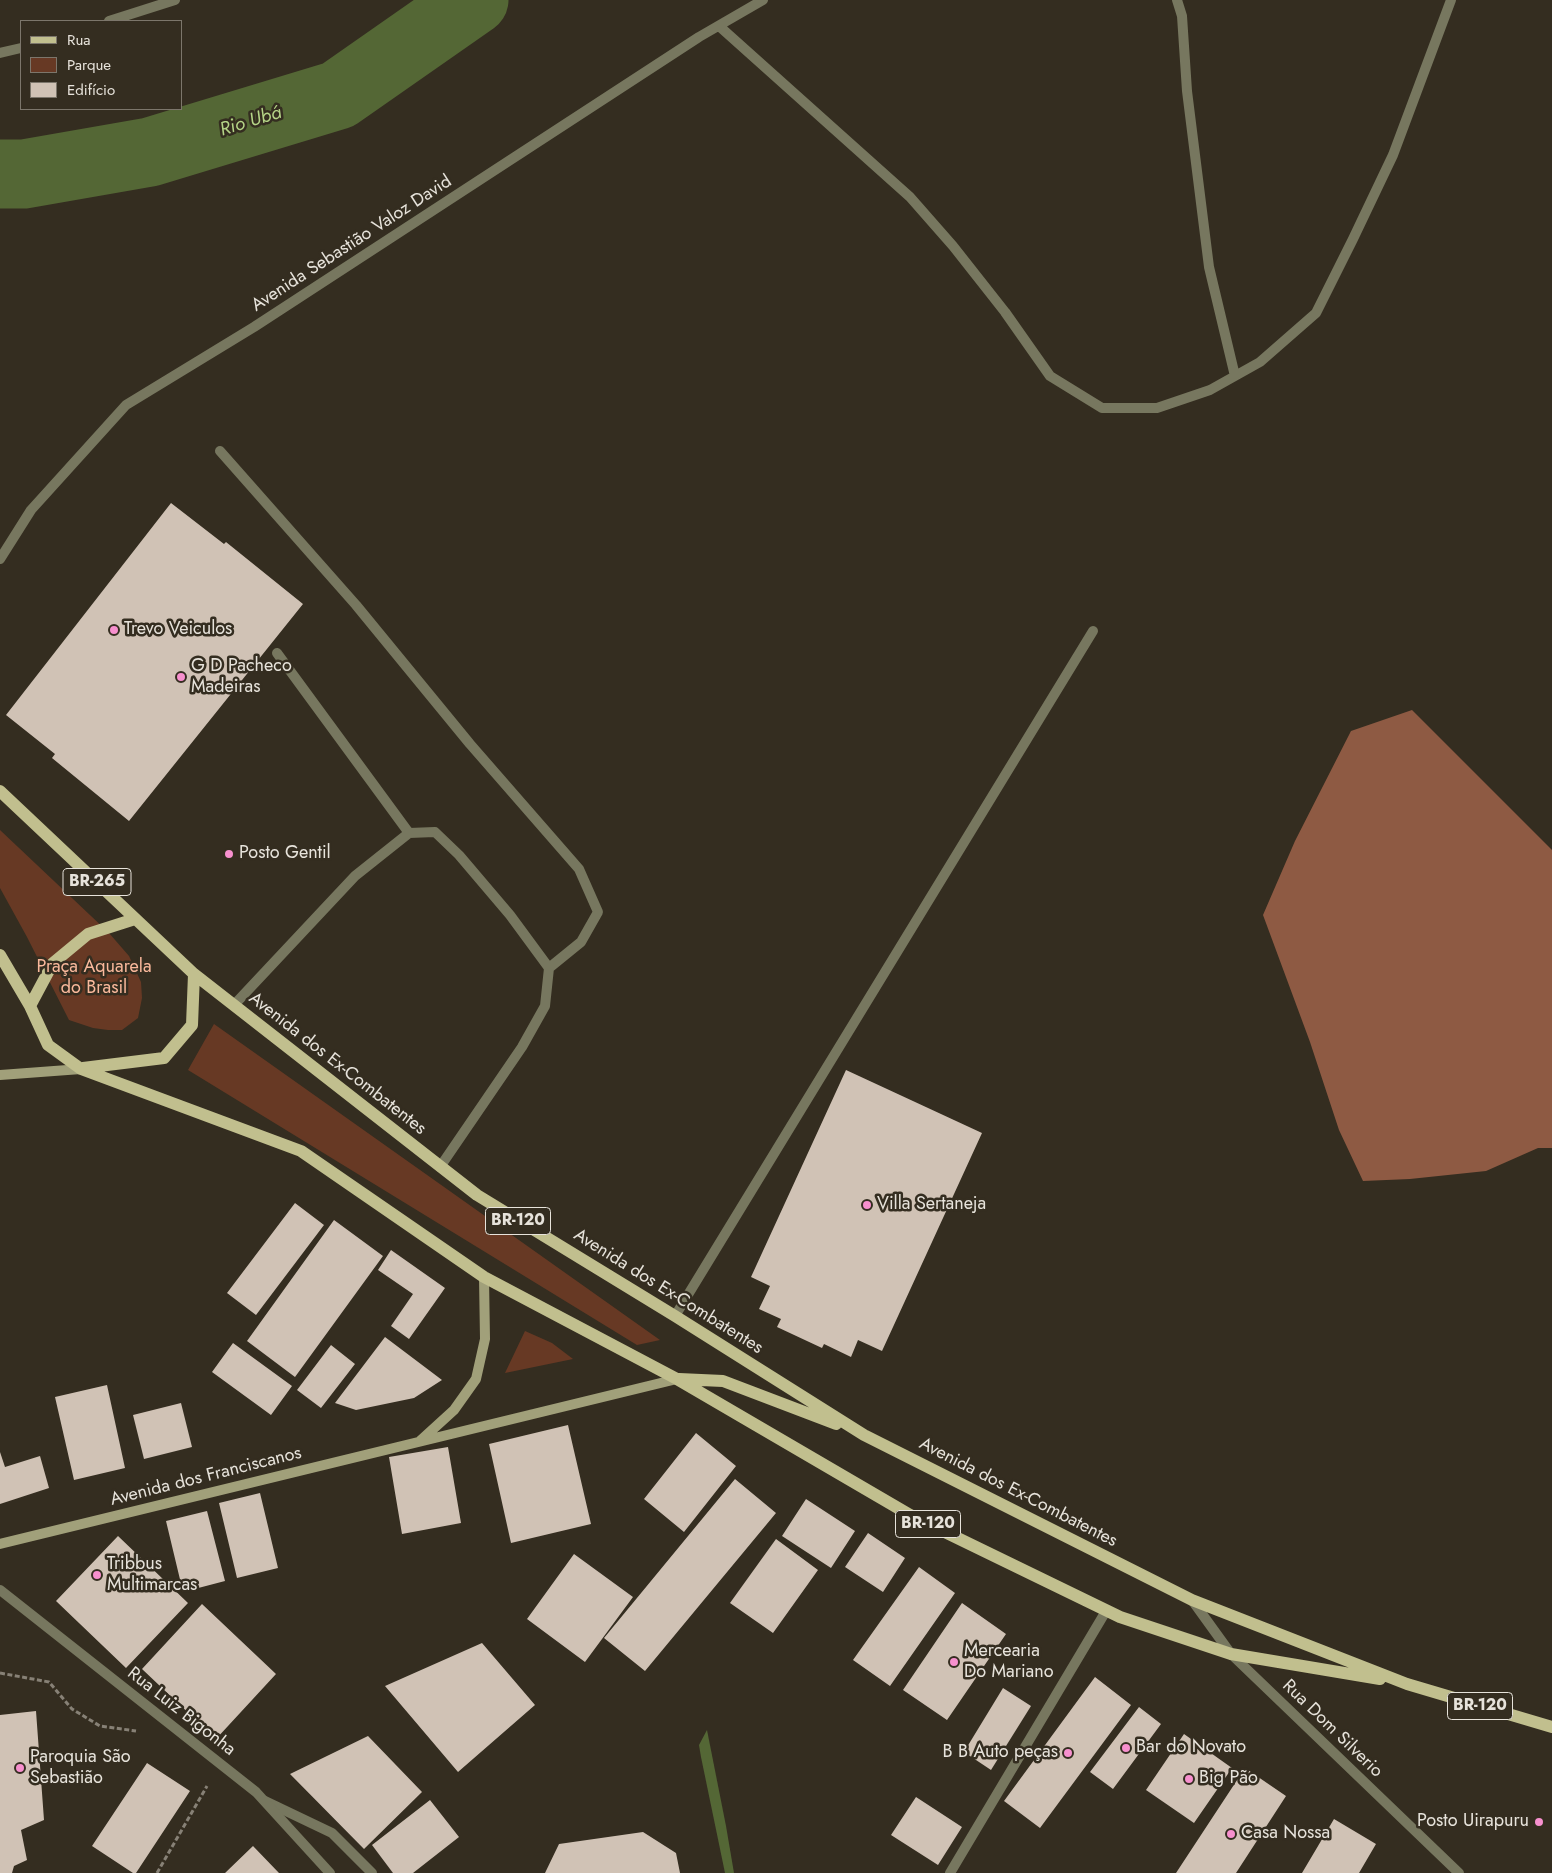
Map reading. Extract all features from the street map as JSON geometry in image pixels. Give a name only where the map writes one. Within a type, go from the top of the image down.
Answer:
[{"type":"main road","name":"Avenida dos Ex-Combatentes","points":[[0,791],[194,974],[477,1196],[864,1435],[1192,1600],[1407,1684],[1552,1727]]},
{"type":"main road","points":[[30,1006],[53,963],[88,934],[136,919]]},
{"type":"main road","name":"Avenida dos Ex-Combatentes","points":[[0,955],[30,1006],[48,1045],[81,1068],[301,1151],[484,1277],[677,1378],[910,1515],[1106,1611],[1231,1654],[1407,1684]]},
{"type":"main road","name":"BR-120","points":[[0,1075],[164,1058],[192,1025],[194,974]]},
{"type":"main road","name":"Avenida dos Franciscanos","points":[[420,1441],[454,1410],[476,1380],[485,1339],[484,1277]]},
{"type":"main road","points":[[677,1378],[723,1381],[864,1435]]},
{"type":"main road","name":"Avenida dos Franciscanos","points":[[0,1544],[677,1378]]},
{"type":"street","points":[[112,20],[175,0]]},
{"type":"street","name":"Avenida Sebastião Valoz David","points":[[0,559],[31,510],[126,405],[254,327],[719,26],[763,0]]},
{"type":"street","points":[[1177,0],[1182,16],[1187,91],[1209,267],[1235,376]]},
{"type":"street","points":[[719,26],[910,197],[959,253],[1005,312],[1050,376],[1102,408],[1156,408],[1210,390],[1260,362],[1316,312],[1354,239],[1393,155],[1451,0]]},
{"type":"street","points":[[0,53],[20,48]]},
{"type":"street","points":[[220,451],[356,605],[470,744],[579,869],[598,912],[581,942],[549,968]]},
{"type":"street","points":[[674,1316],[1094,631]]},
{"type":"street","points":[[277,653],[409,833]]},
{"type":"street","points":[[234,1005],[355,876],[409,833],[435,832],[459,854],[510,915],[549,968],[545,1006],[522,1048],[440,1167]]},
{"type":"street","name":"Rua Luiz Bigonha","points":[[0,1590],[256,1792],[330,1873]]},
{"type":"street","name":"Rua Dom Silverio","points":[[1192,1600],[1231,1654],[1460,1873]]},
{"type":"street","points":[[950,1873],[1106,1611]]},
{"type":"street","points":[[264,1801],[332,1833],[372,1873]]},
{"type":"path","points":[[0,1673],[49,1682],[72,1709],[100,1726],[168,1735],[180,1732]]},
{"type":"path","points":[[157,1873],[220,1764]]},
{"type":"green space","name":"Praça Aquarela do Brasil","points":[[0,830],[109,933],[129,956],[141,982],[142,998],[138,1018],[122,1030],[93,1028],[69,1020],[0,888]]},
{"type":"green space","points":[[214,1024],[660,1340],[637,1345],[188,1070]]},
{"type":"green space","points":[[525,1331],[552,1343],[573,1359],[505,1373]]},
{"type":"shaded area","points":[[1412,710],[1552,850],[1552,1148],[1538,1148],[1486,1171],[1410,1179],[1363,1181],[1339,1130],[1310,1042],[1263,915],[1295,841],[1351,731]]},
{"type":"shaded area","points":[[707,1730],[734,1873],[725,1873],[701,1757],[699,1745]]},
{"type":"building","name":"G D Pacheco Madeiras","points":[[171,503],[224,544],[226,542],[303,604],[129,821],[52,758],[55,754],[6,715]]},
{"type":"building","name":"Villa Sertaneja","points":[[846,1070],[982,1133],[882,1351],[858,1340],[851,1357],[824,1344],[822,1348],[777,1327],[781,1319],[759,1309],[770,1286],[751,1277]]},
{"type":"building","points":[[295,1203],[324,1225],[256,1315],[227,1293]]},
{"type":"building","points":[[334,1220],[383,1256],[295,1377],[247,1341]]},
{"type":"building","points":[[391,1250],[445,1288],[409,1339],[391,1326],[413,1294],[378,1270]]},
{"type":"building","points":[[385,1337],[442,1380],[414,1398],[356,1410],[335,1403]]},
{"type":"building","points":[[233,1343],[292,1386],[271,1415],[212,1372]]},
{"type":"building","points":[[331,1345],[355,1364],[321,1408],[297,1390]]},
{"type":"building","points":[[107,1385],[125,1468],[74,1480],[55,1397]]},
{"type":"building","points":[[181,1403],[192,1447],[144,1459],[133,1415]]},
{"type":"building","points":[[568,1425],[591,1524],[511,1543],[489,1444]]},
{"type":"building","points":[[696,1433],[736,1466],[684,1532],[644,1499]]},
{"type":"building","points":[[448,1447],[461,1523],[402,1534],[389,1457]]},
{"type":"building","points":[[0,1452],[5,1467],[40,1456],[49,1488],[0,1504]]},
{"type":"building","points":[[735,1479],[776,1513],[645,1671],[604,1638]]},
{"type":"building","points":[[260,1493],[278,1568],[237,1578],[219,1503]]},
{"type":"building","points":[[806,1499],[855,1531],[831,1568],[782,1536]]},
{"type":"building","points":[[207,1511],[225,1581],[183,1592],[166,1521]]},
{"type":"building","points":[[868,1533],[905,1558],[883,1592],[845,1567]]},
{"type":"building","points":[[118,1536],[188,1603],[126,1668],[56,1601]]},
{"type":"building","points":[[776,1539],[818,1570],[773,1633],[730,1603]]},
{"type":"building","points":[[574,1554],[633,1597],[585,1662],[527,1619]]},
{"type":"building","points":[[919,1567],[955,1593],[890,1686],[853,1660]]},
{"type":"building","name":"Mercearia Do Mariano","points":[[962,1603],[1006,1634],[947,1720],[903,1690]]},
{"type":"building","points":[[202,1604],[276,1674],[216,1739],[142,1669]]},
{"type":"building","points":[[482,1643],[535,1705],[458,1772],[385,1686]]},
{"type":"building","name":"B B Auto peças","points":[[1095,1677],[1131,1705],[1040,1828],[1004,1801]]},
{"type":"building","points":[[1003,1688],[1031,1706],[991,1770],[964,1752]]},
{"type":"building","name":"Bar do Novato","points":[[1139,1707],[1161,1724],[1113,1789],[1090,1772]]},
{"type":"building","name":"Paroquia São Sebastião","points":[[36,1711],[44,1820],[21,1830],[27,1860],[14,1866],[12,1873],[0,1873],[0,1715]]},
{"type":"building","name":"Big Pão","points":[[1184,1734],[1232,1768],[1194,1823],[1146,1790]]},
{"type":"building","points":[[368,1736],[422,1792],[364,1849],[290,1774]]},
{"type":"building","points":[[147,1763],[190,1791],[136,1873],[133,1873],[92,1846]]},
{"type":"building","name":"Casa Nossa","points":[[1245,1768],[1286,1796],[1236,1873],[1176,1873]]},
{"type":"building","points":[[916,1797],[962,1827],[938,1865],[891,1835]]},
{"type":"building","points":[[430,1800],[459,1837],[413,1873],[393,1873],[372,1845]]},
{"type":"building","points":[[1334,1819],[1376,1844],[1359,1873],[1302,1873]]},
{"type":"building","points":[[643,1832],[676,1853],[680,1873],[545,1873],[559,1844]]},
{"type":"building","points":[[253,1846],[279,1873],[225,1873]]},
{"type":"waterway","name":"Rio Ubá","points":[[0,174],[24,174],[150,152],[338,95],[474,0]]},
{"type":"place","name":"Trevo Veiculos","points":[[114,630]]},
{"type":"place","name":"G D Pacheco Madeiras","points":[[181,677]]},
{"type":"place","name":"Posto Gentil","points":[[229,854]]},
{"type":"place","name":"Villa Sertaneja","points":[[867,1205]]},
{"type":"place","name":"Tribbus Multimarcas","points":[[97,1575]]},
{"type":"place","name":"Mercearia Do Mariano","points":[[954,1662]]},
{"type":"place","name":"Bar do Novato","points":[[1126,1748]]},
{"type":"place","name":"B B Auto peças","points":[[1068,1753]]},
{"type":"place","name":"Paroquia São Sebastião","points":[[20,1768]]},
{"type":"place","name":"Big Pão","points":[[1189,1779]]},
{"type":"place","name":"Posto Uirapuru","points":[[1539,1822]]},
{"type":"place","name":"Casa Nossa","points":[[1231,1834]]}]
